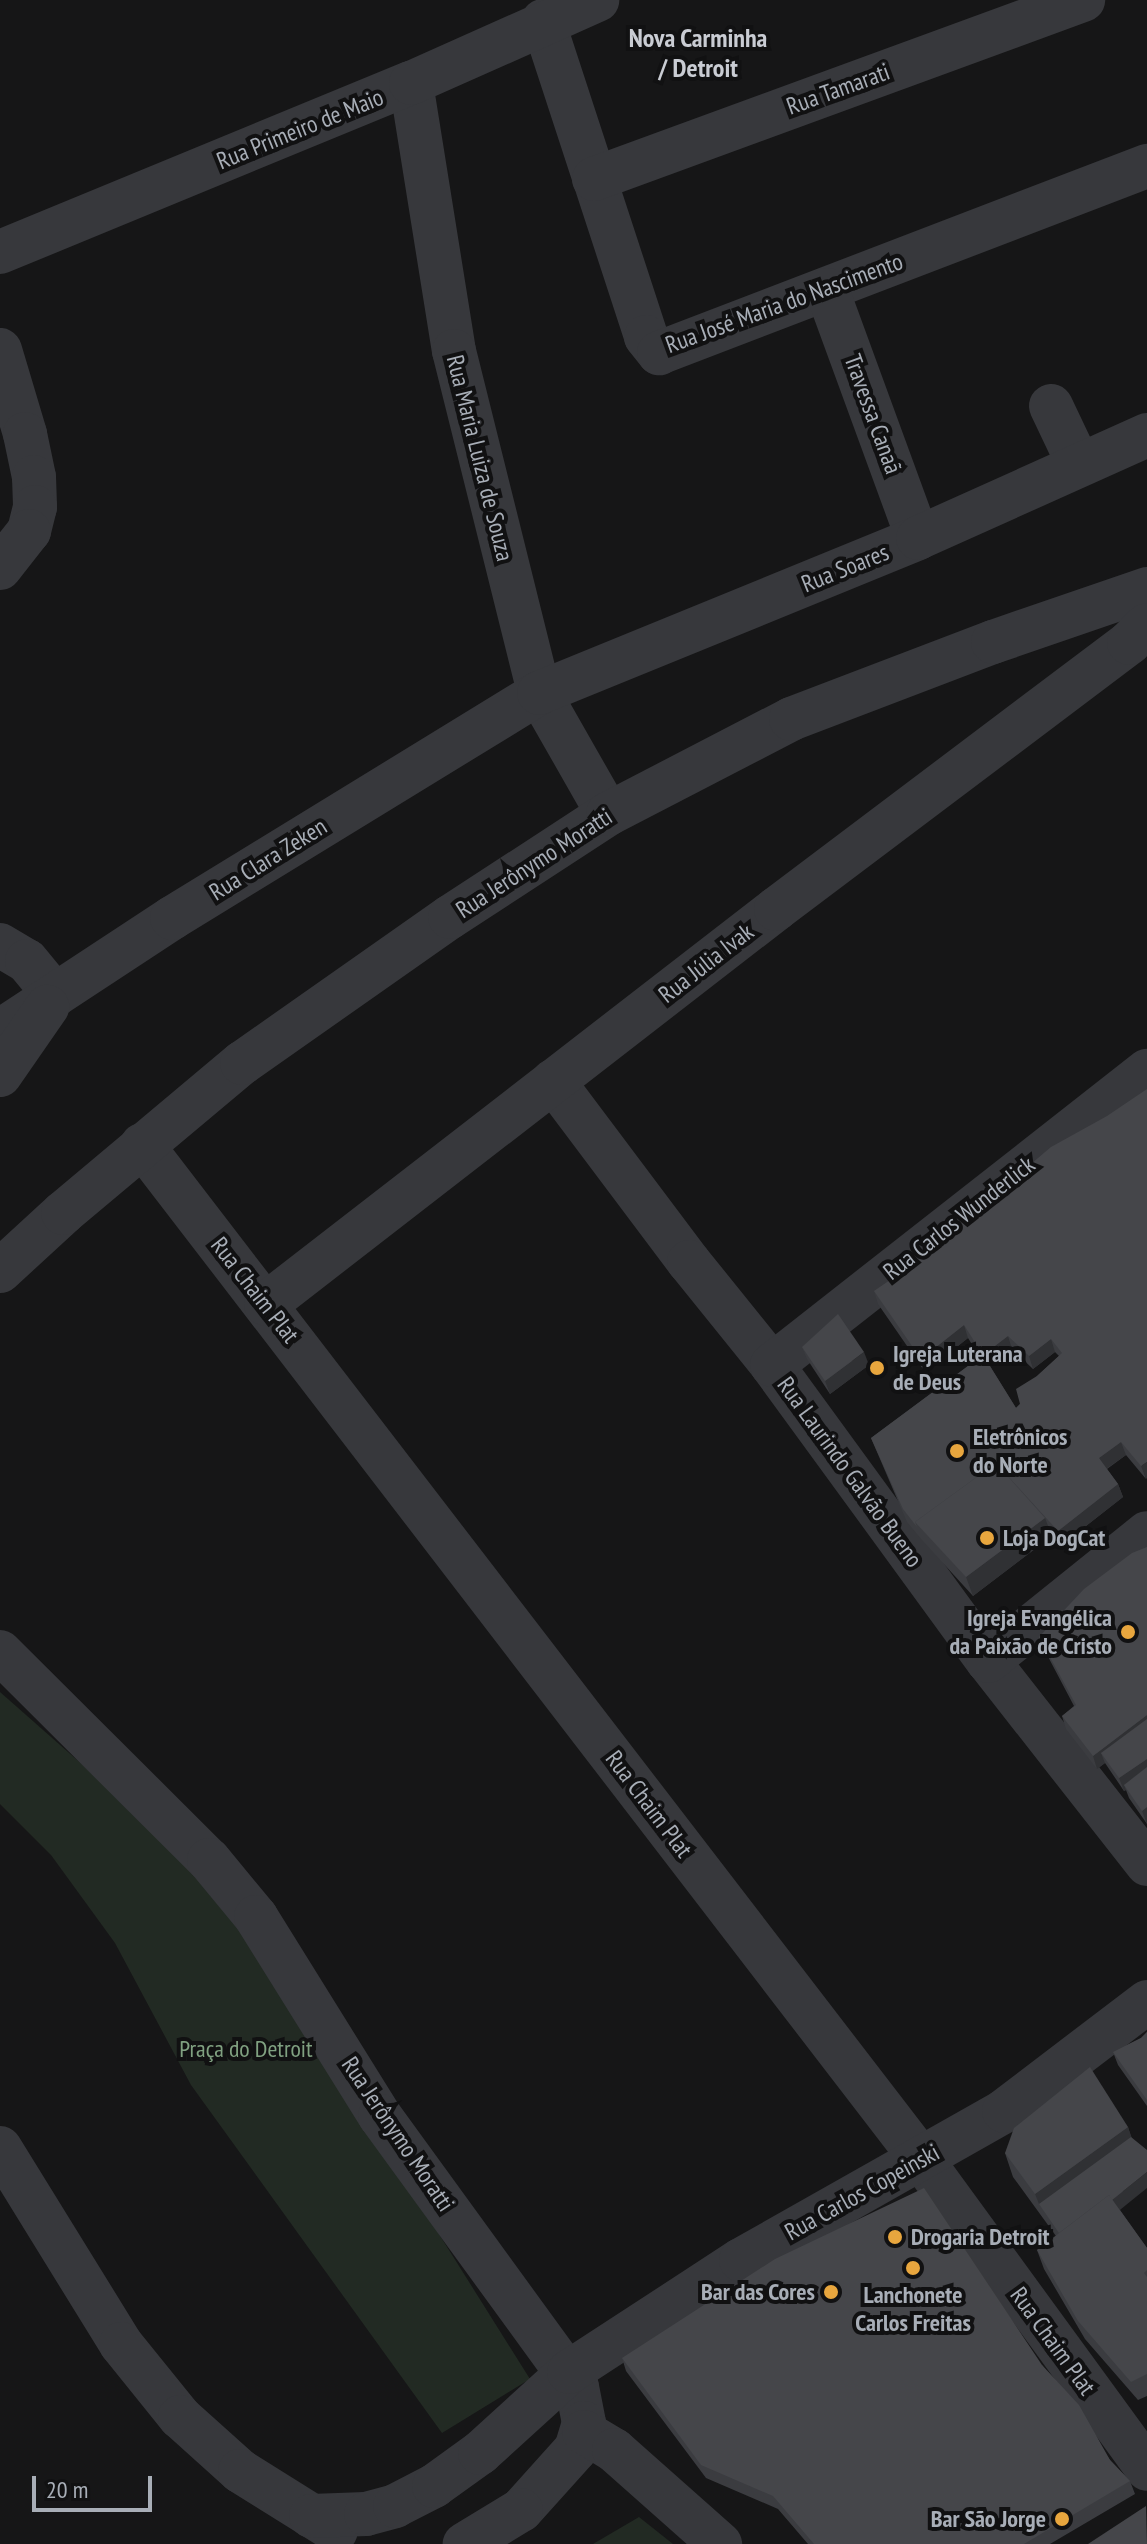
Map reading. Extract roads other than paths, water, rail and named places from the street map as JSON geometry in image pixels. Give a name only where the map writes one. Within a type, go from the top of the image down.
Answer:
[{"type":"street","name":"Rua Primeiro de Maio","points":[[0,252],[411,83],[522,18],[597,0]]},
{"type":"street","name":"Rua Tamarati","points":[[594,179],[1083,0]]},
{"type":"street","name":"Rua José Maria do Nascimento","points":[[522,18],[594,179],[646,337],[659,353],[1145,173]]},
{"type":"street","name":"Rua Maria Luiza de Souza","points":[[411,83],[454,351],[539,693],[608,814]]},
{"type":"street","name":"Travessa Canaã","points":[[827,290],[918,538]]},
{"type":"street","points":[[0,350],[25,434],[34,477],[35,507],[29,531],[0,568]]},
{"type":"street","points":[[1051,406],[1079,465]]},
{"type":"street","name":"Rua Soares","points":[[539,693],[918,538],[1147,435]]},
{"type":"street","name":"Rua Jerônymo Moratti","points":[[0,1271],[142,1145],[242,1063],[450,917],[608,814],[791,719],[993,642],[1147,589]]},
{"type":"street","name":"Rua Júlia Ivak","points":[[266,1304],[1147,625]]},
{"type":"street","name":"Rua Clara Zeken","points":[[0,1031],[172,918],[539,693]]},
{"type":"street","points":[[0,945],[27,961],[55,995],[0,1075]]},
{"type":"street","name":"Rua Carlos Wunderlick","points":[[772,1365],[1147,1071]]},
{"type":"street","name":"Rua Laurindo Galvão Bueno","points":[[553,1081],[689,1262],[772,1365],[988,1661],[1147,1864]]},
{"type":"street","name":"Rua Chaim Plat","points":[[142,1145],[922,2160],[1147,2468]]},
{"type":"street","points":[[988,1661],[1147,1533]]},
{"type":"street","name":"Rua Jerônymo Moratti","points":[[0,1652],[209,1860],[256,1917],[380,2116],[569,2372]]},
{"type":"street","name":"Rua Carlos Copeinski","points":[[311,2516],[366,2514],[395,2506],[434,2486],[480,2453],[569,2372],[741,2260],[1004,2111],[1147,2002]]},
{"type":"street","points":[[0,2148],[121,2344],[180,2417],[240,2471],[362,2544]]},
{"type":"street","points":[[480,2453],[460,2491],[467,2544],[507,2532],[560,2469],[584,2432],[582,2400],[569,2372]]},
{"type":"street","points":[[584,2432],[614,2450],[720,2544]]},
{"type":"place","name":"Igreja Luterana de Deus","points":[[877,1368]]},
{"type":"place","name":"Eletrônicos do Norte","points":[[957,1451]]},
{"type":"place","name":"Loja DogCat","points":[[987,1538]]},
{"type":"place","name":"Igreja Evangélica da Paixão de Cristo","points":[[1128,1632]]},
{"type":"place","name":"Drogaria Detroit","points":[[895,2237]]},
{"type":"place","name":"Lanchonete Carlos Freitas","points":[[913,2268]]},
{"type":"place","name":"Bar das Cores","points":[[831,2292]]},
{"type":"place","name":"Bar São Jorge","points":[[1062,2519]]},
{"type":"district","name":"Nova Carminha / Detroit","points":[[698,53]]},
{"type":"park label","name":"Praça do Detroit","points":[[246,2049]]}]
